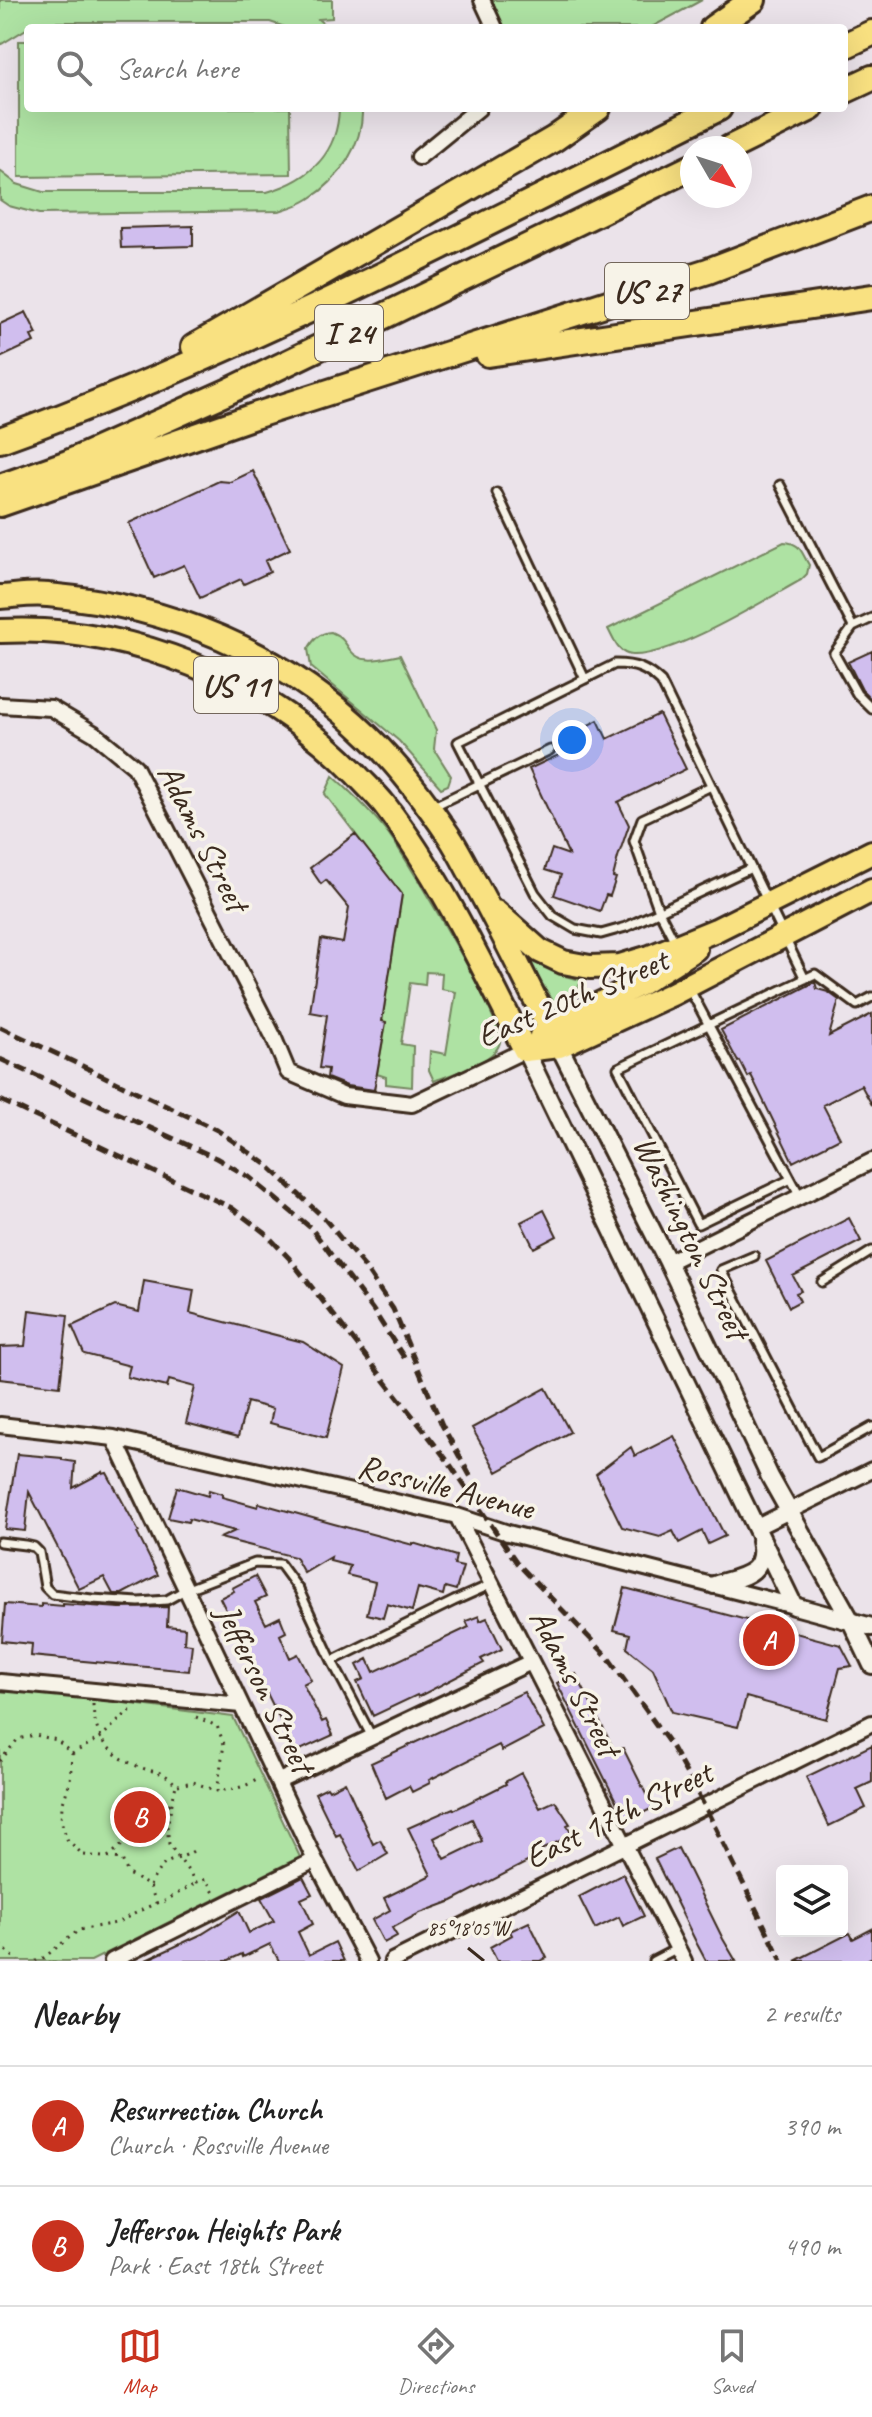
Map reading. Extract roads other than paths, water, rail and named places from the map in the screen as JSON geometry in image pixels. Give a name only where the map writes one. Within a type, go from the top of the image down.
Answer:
[{"type":"highway","points":[[719,24],[753,0]]},
{"type":"highway","points":[[848,44],[872,33]]},
{"type":"highway","points":[[848,89],[872,78]]},
{"type":"highway","points":[[91,406],[541,147],[592,112]]},
{"type":"highway","name":"I 24","points":[[0,440],[91,406],[270,327],[711,112]]},
{"type":"highway","points":[[752,137],[803,112]]},
{"type":"highway","name":"I 24","points":[[0,487],[68,463],[227,392],[680,173]]},
{"type":"highway","name":"US 27","points":[[0,504],[254,416],[708,271],[872,208]]},
{"type":"highway","points":[[418,364],[872,297]]},
{"type":"main road","name":"US 11","points":[[0,597],[46,594],[112,604],[157,613],[215,633],[273,663],[314,691],[369,737],[428,808]]},
{"type":"main road","name":"Washington Street","points":[[0,631],[82,635],[146,649],[201,667],[296,721],[339,757],[382,801],[416,848],[447,897],[525,1050]]},
{"type":"main road","name":"Washington Street","points":[[428,808],[451,838],[554,1037]]},
{"type":"main road","name":"US 11","points":[[486,903],[540,951],[563,962],[590,967],[620,966],[716,930],[872,852]]},
{"type":"main road","name":"East 20th Street","points":[[525,1050],[688,986],[872,890]]},
{"type":"main road","points":[[554,1037],[687,956],[716,930]]},
{"type":"street","points":[[482,0],[493,24]]},
{"type":"street","points":[[419,157],[474,112]]},
{"type":"street","name":"Adams Street","points":[[0,705],[51,708],[95,734],[135,767],[273,1036],[288,1072]]},
{"type":"street","name":"Washington Street","points":[[554,1037],[668,1262],[770,1477],[851,1621],[872,1665]]},
{"type":"street","name":"East 20th Street","points":[[288,1072],[344,1096],[412,1104],[525,1050]]},
{"type":"street","name":"Washington Street","points":[[525,1050],[794,1606]]},
{"type":"street","points":[[668,1262],[801,1196],[870,1166]]},
{"type":"street","name":"Rossville Avenue","points":[[0,1425],[114,1438],[457,1516],[508,1533],[872,1627]]},
{"type":"street","name":"Jefferson Street","points":[[114,1438],[315,1860],[368,1961]]},
{"type":"street","points":[[714,1585],[751,1573],[761,1562],[757,1527],[872,1470]]},
{"type":"street","name":"Adams Street","points":[[457,1516],[681,1955]]},
{"type":"street","points":[[276,1776],[372,1737],[531,1662]]},
{"type":"street","points":[[0,1682],[241,1705]]},
{"type":"street","name":"East 17th Street","points":[[392,1961],[872,1723]]},
{"type":"street","points":[[112,1961],[315,1860]]},
{"type":"lane","points":[[780,485],[853,627]]},
{"type":"lane","points":[[497,493],[585,679]]},
{"type":"lane","points":[[872,618],[853,627],[834,653],[857,694],[872,709]]},
{"type":"lane","points":[[751,868],[626,927],[601,934],[575,929],[553,916],[535,893],[458,742],[615,664],[632,664],[648,670],[661,682],[805,979]]},
{"type":"lane","points":[[428,808],[550,750]]},
{"type":"lane","points":[[677,946],[659,911],[634,841],[642,819],[711,786]]},
{"type":"lane","points":[[791,1179],[698,1224],[618,1068],[815,974],[857,1005],[872,997]]},
{"type":"lane","points":[[688,986],[801,1196]]},
{"type":"lane","points":[[822,1282],[870,1252],[872,1262]]},
{"type":"lane","points":[[754,1256],[721,1270],[818,1457],[872,1427]]},
{"type":"lane","points":[[0,1542],[34,1547],[39,1552],[45,1587],[52,1594],[139,1602],[167,1600],[255,1563],[280,1564],[317,1623],[332,1661],[372,1737]]},
{"type":"lane","points":[[332,1661],[492,1584]]},
{"type":"lane","points":[[653,1961],[681,1955]]},
{"type":"railway","points":[[0,1027],[217,1130],[266,1164],[323,1217],[363,1265],[393,1309],[442,1425],[473,1481]]},
{"type":"railway","points":[[0,1059],[216,1158],[249,1177],[311,1228],[373,1310],[405,1359]]},
{"type":"railway","points":[[0,1100],[232,1208],[265,1233],[289,1258],[447,1460],[517,1563],[607,1656],[670,1744],[782,1961]]},
{"type":"place","name":"Resurrection Church","points":[[769,1640]]},
{"type":"place","name":"Jefferson Heights Park","points":[[140,1817]]}]
